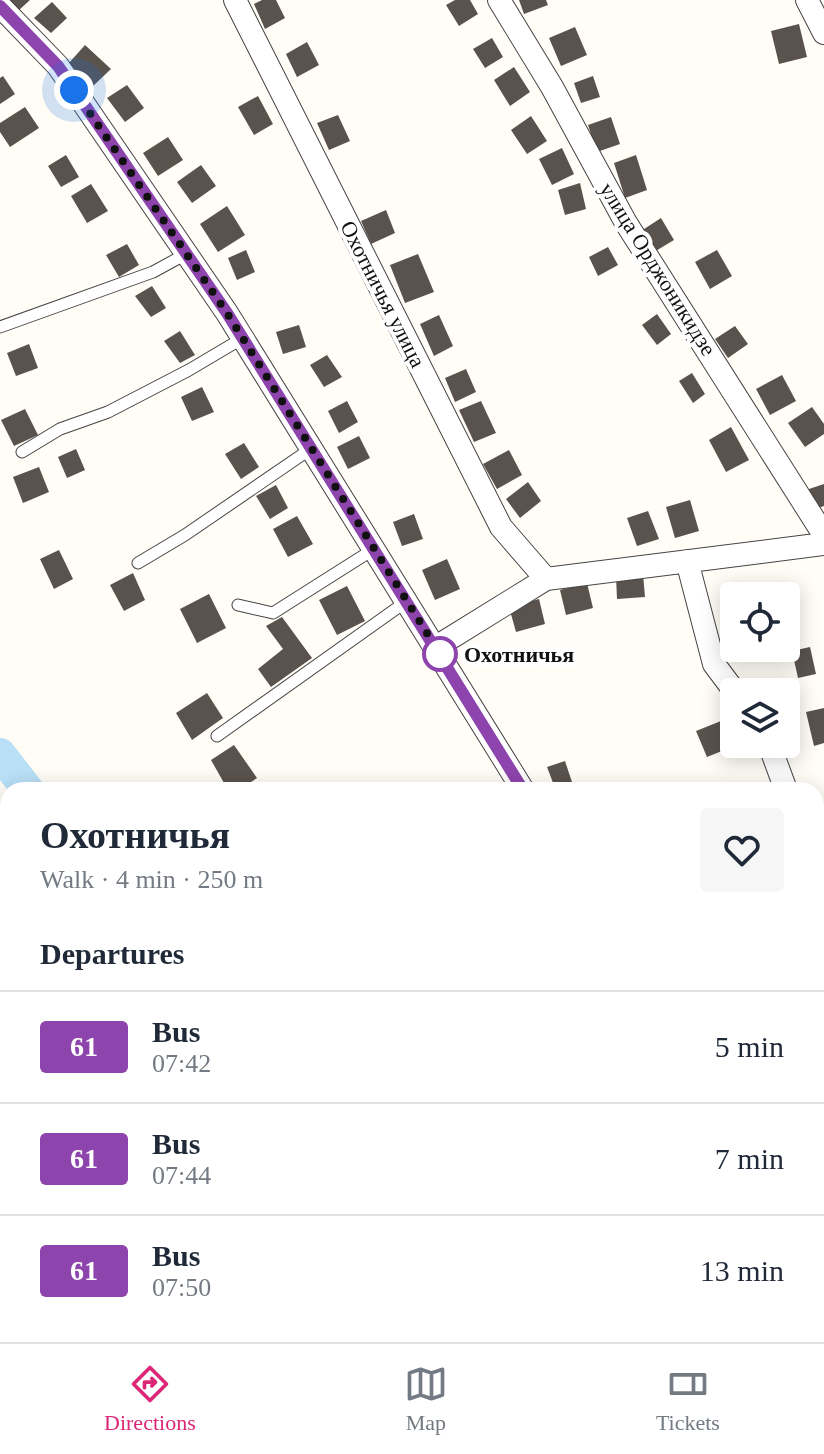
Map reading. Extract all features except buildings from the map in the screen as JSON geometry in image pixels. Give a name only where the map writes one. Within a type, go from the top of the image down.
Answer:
[{"type":"street","name":"Охотничья улица","points":[[235,0],[501,527],[546,579]]},
{"type":"street","name":"улица Орджоникидзе","points":[[499,0],[552,87],[626,223],[824,535]]},
{"type":"street","points":[[807,0],[824,33]]},
{"type":"street","points":[[0,6],[58,66],[243,338],[518,782]]},
{"type":"street","points":[[436,647],[546,579],[824,544]]},
{"type":"street","points":[[687,561],[714,664],[724,678]]},
{"type":"street","points":[[774,758],[783,782]]},
{"type":"lane","points":[[0,327],[153,272],[186,254]]},
{"type":"lane","points":[[22,452],[60,429],[121,405],[243,338]]},
{"type":"lane","points":[[138,563],[185,535],[312,448]]},
{"type":"lane","points":[[238,605],[273,613],[375,549]]},
{"type":"lane","points":[[217,736],[407,601]]},
{"type":"waterway","points":[[0,754],[22,782]]},
{"type":"bus line","name":"61","points":[[0,6],[58,66],[227,313],[518,782]]},
{"type":"place","name":"Охотничья","points":[[440,654]]},
{"type":"route","points":[[74,90],[227,313],[440,654]]}]
